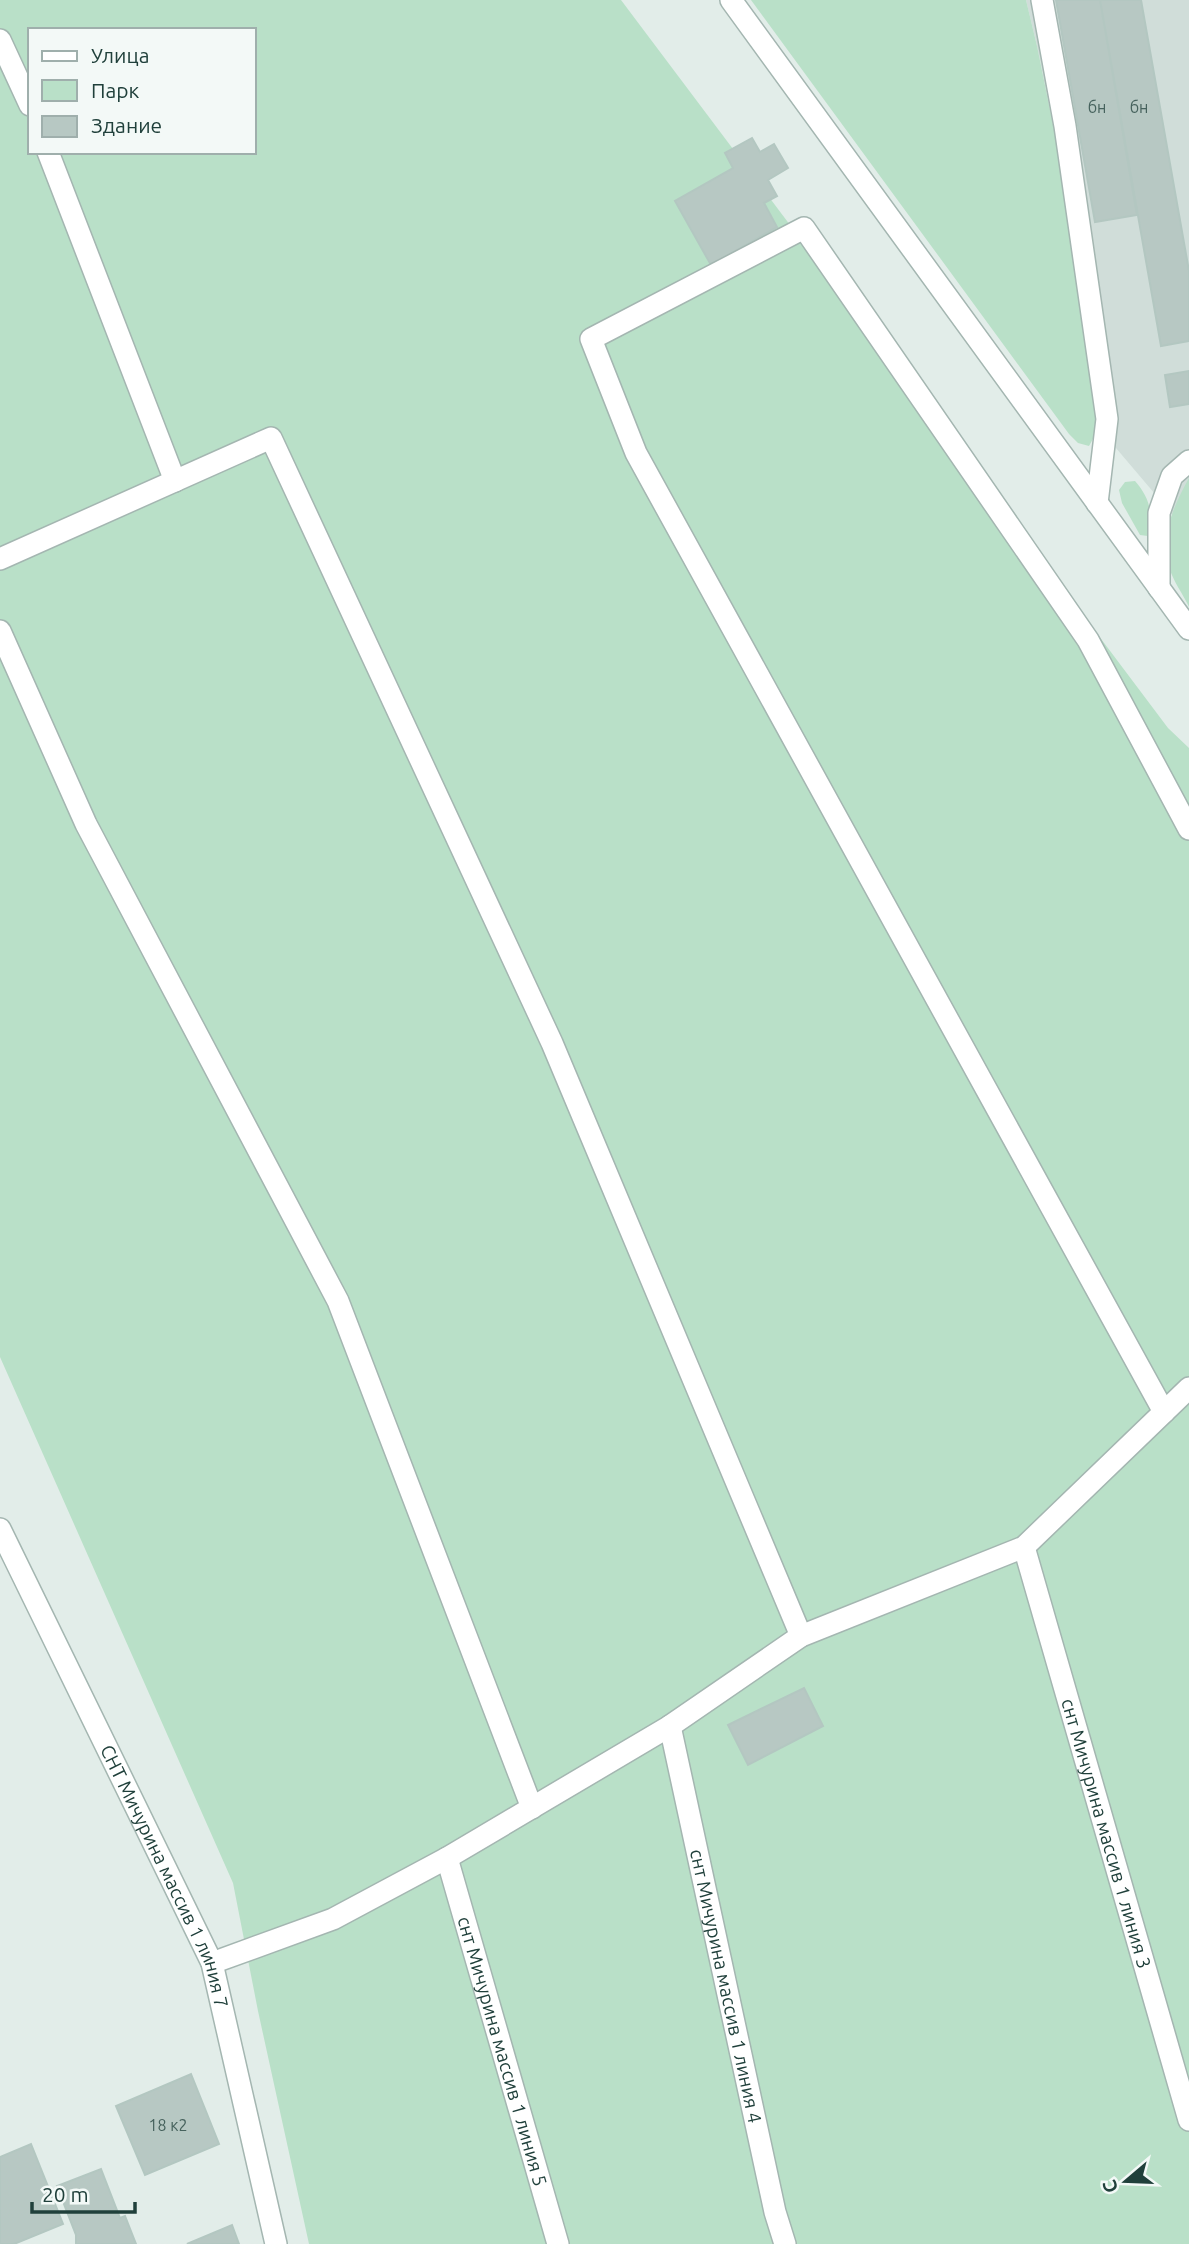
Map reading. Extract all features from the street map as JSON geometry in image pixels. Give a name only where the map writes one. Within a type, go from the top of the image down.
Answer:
[{"type":"street","points":[[731,0],[1189,629]]},
{"type":"street","points":[[1042,0],[1065,126],[1107,419],[1097,503]]},
{"type":"street","points":[[0,40],[28,101]]},
{"type":"street","points":[[49,154],[175,481]]},
{"type":"street","points":[[1164,1412],[636,453],[591,339],[804,228],[1088,640],[1189,829]]},
{"type":"street","points":[[0,559],[271,438],[552,1043],[801,1636]]},
{"type":"street","points":[[1159,588],[1159,513],[1172,476],[1189,461]]},
{"type":"street","points":[[0,631],[86,824],[338,1301],[532,1808]]},
{"type":"street","points":[[212,1963],[333,1919],[447,1858],[670,1726],[801,1636],[1024,1546],[1189,1388]]},
{"type":"street","name":"СНТ Мичурина массив 1 линия 7","points":[[0,1529],[212,1963],[276,2244]]},
{"type":"street","name":"снт Мичурина массив 1 линия 3","points":[[1024,1546],[1189,2120]]},
{"type":"street","name":"снт Мичурина массив 1 линия 4","points":[[670,1726],[775,2212],[785,2244]]},
{"type":"street","name":"снт Мичурина массив 1 линия 5","points":[[447,1858],[558,2244]]},
{"type":"shaded area","points":[[1026,0],[1189,0],[1189,534],[1099,428],[1082,267]]},
{"type":"green space","points":[[0,0],[621,0],[1168,728],[1189,748],[1189,2244],[309,2244],[233,1883],[0,1357]]},
{"type":"green space","points":[[751,0],[1026,0],[1082,267],[1099,428],[1089,446],[1078,443],[1069,434]]},
{"type":"green space","points":[[1189,478],[1189,607],[1171,572],[1166,543],[1170,521]]},
{"type":"green space","points":[[1135,481],[1149,507],[1151,521],[1148,536],[1140,535],[1122,503],[1119,490],[1125,482]]},
{"type":"building","points":[[1056,0],[1100,0],[1137,215],[1095,222]]},
{"type":"building","points":[[1100,0],[1141,0],[1189,271],[1189,341],[1161,346]]},
{"type":"building","points":[[752,138],[760,152],[774,144],[788,168],[768,180],[777,196],[764,203],[777,227],[711,265],[675,201],[733,168],[725,153]]},
{"type":"building","points":[[1189,371],[1189,404],[1170,407],[1165,375]]},
{"type":"building","points":[[804,1688],[823,1726],[748,1765],[728,1725]]},
{"type":"building","points":[[191,2074],[219,2144],[145,2175],[116,2106]]},
{"type":"building","points":[[31,2144],[63,2224],[14,2244],[0,2244],[0,2157]]},
{"type":"building","points":[[101,2169],[120,2218],[125,2216],[136,2244],[76,2244],[76,2235],[57,2186]]},
{"type":"building","points":[[232,2225],[239,2244],[187,2244]]}]
